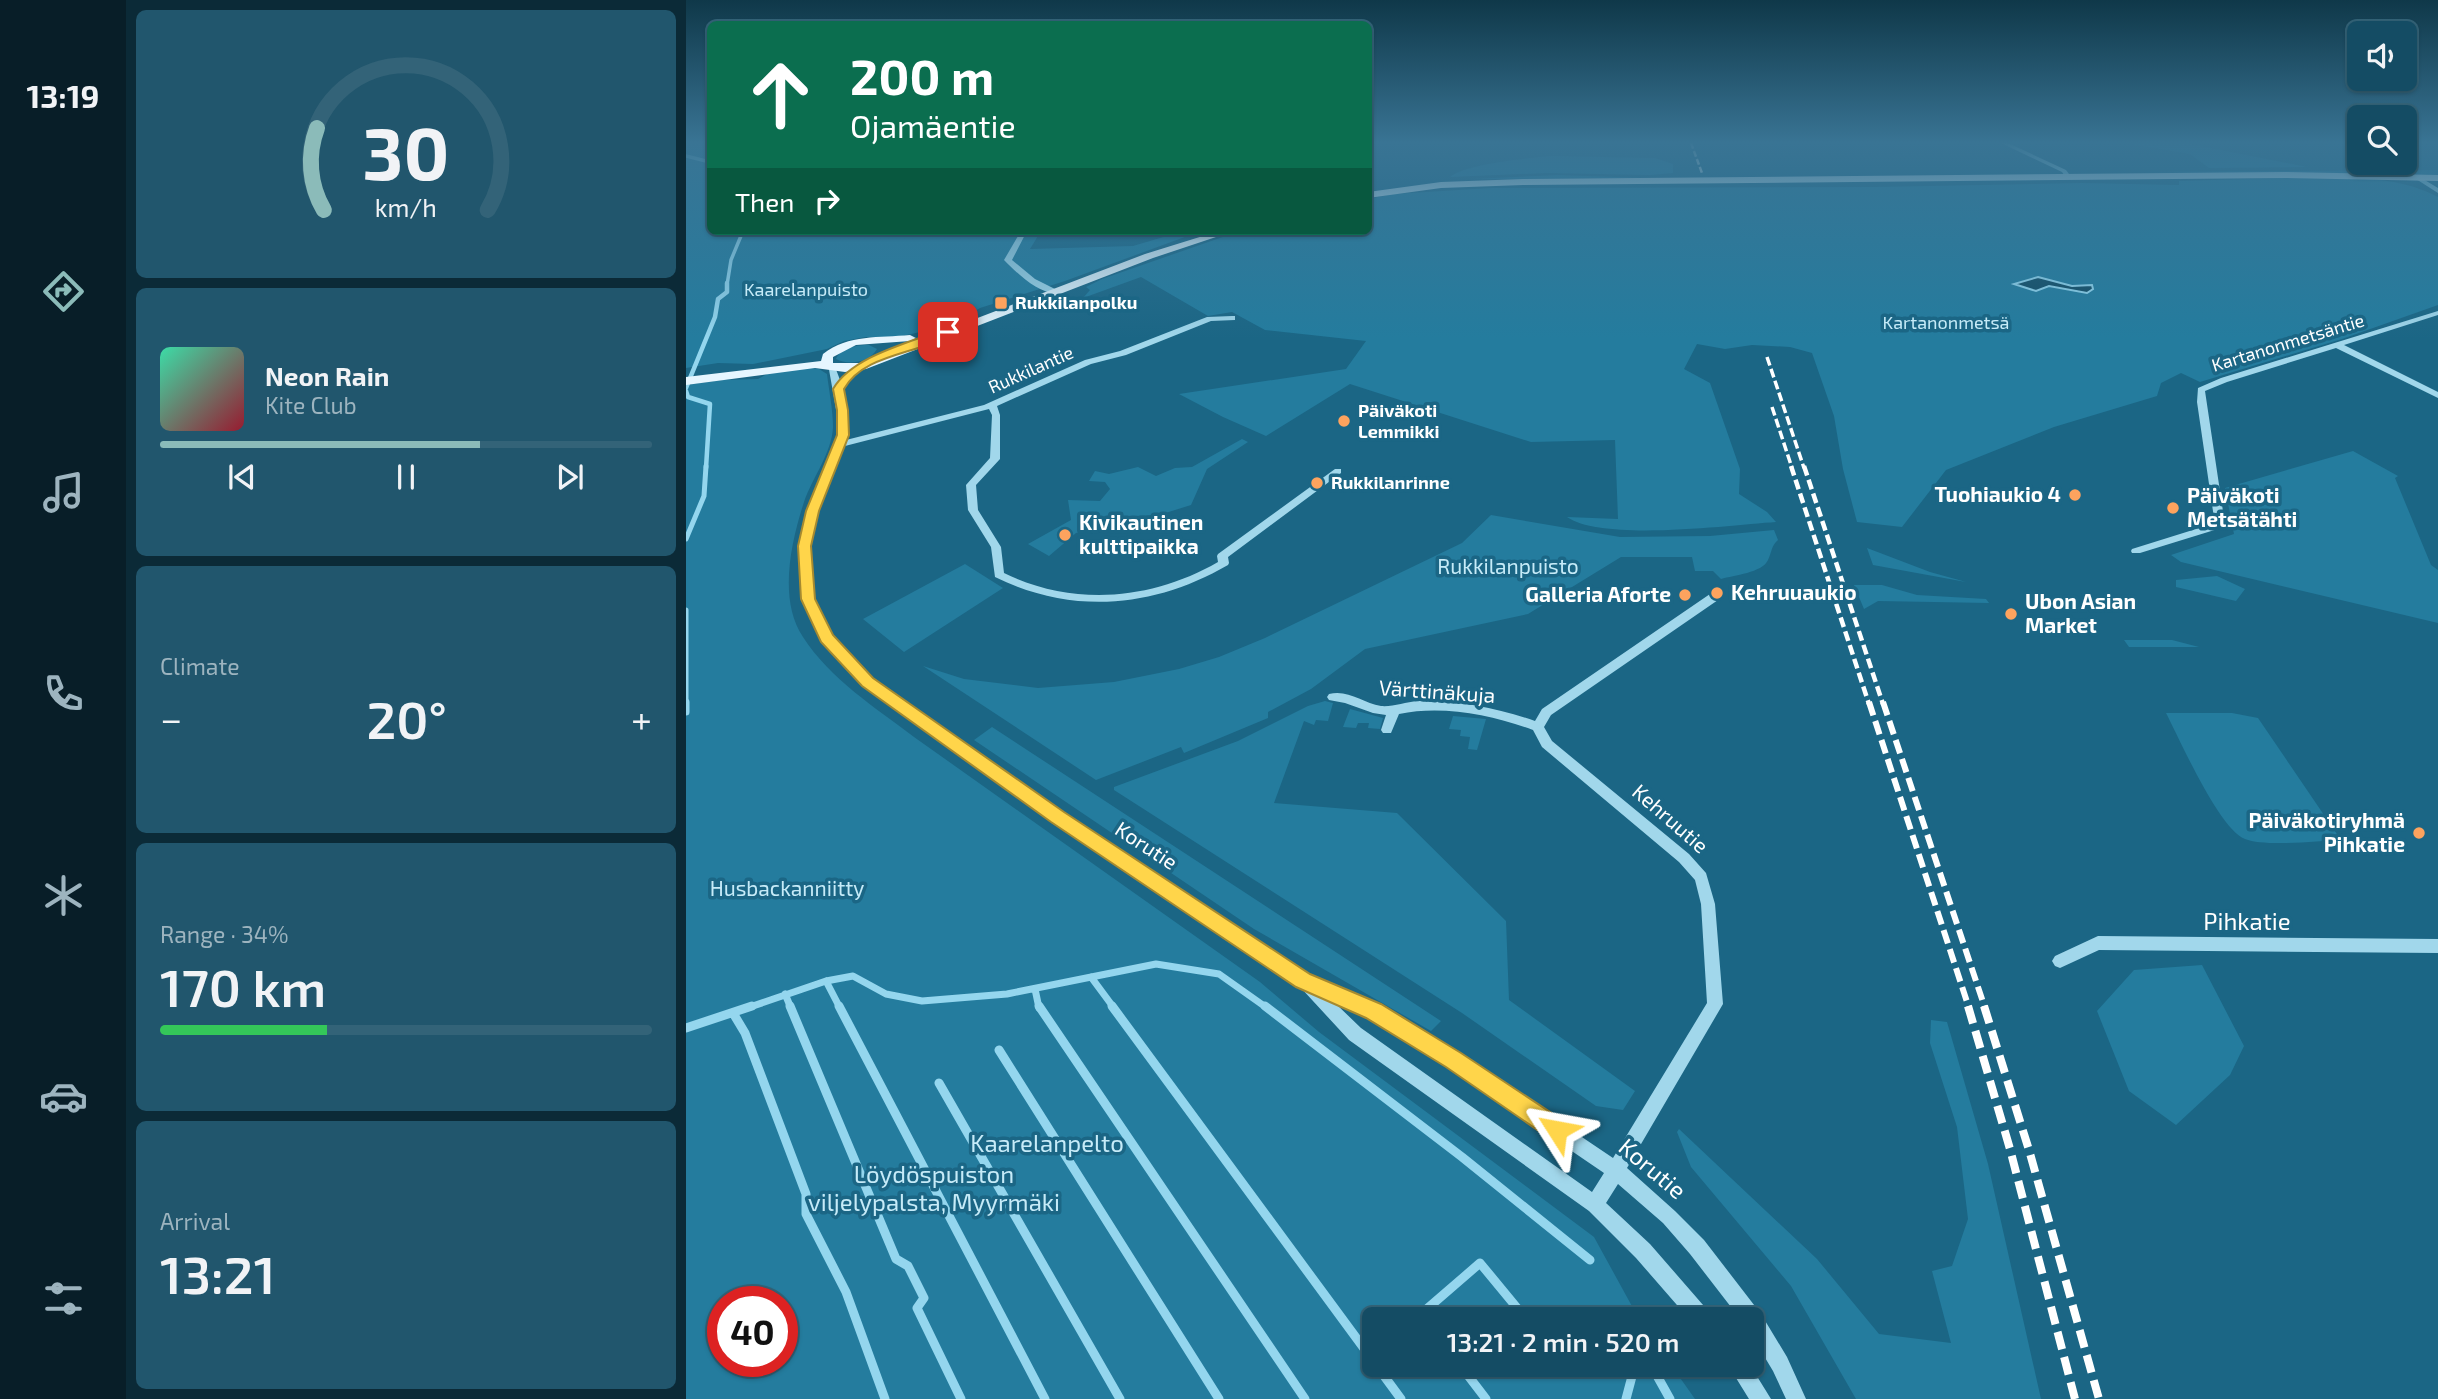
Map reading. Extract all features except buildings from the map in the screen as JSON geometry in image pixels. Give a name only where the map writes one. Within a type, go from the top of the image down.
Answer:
[{"type":"main road","points":[[768,368],[862,366],[886,348],[948,332],[1177,246],[1214,235]]},
{"type":"main road","points":[[686,381],[768,368],[832,351],[854,342],[886,348]]},
{"type":"main road","points":[[829,365],[825,360],[832,351]]},
{"type":"street","points":[[1022,235],[1008,260],[1032,281],[1054,292]]},
{"type":"street","name":"Kartanonmetsäntie","points":[[2136,551],[2217,526],[2219,518],[2201,390],[2224,380],[2438,313]]},
{"type":"street","name":"Rukkilantie","points":[[841,444],[992,405],[1088,362],[1123,353],[1210,319],[1232,318]]},
{"type":"street","points":[[2339,346],[2438,396]]},
{"type":"street","points":[[829,365],[838,389],[844,426],[841,444]]},
{"type":"street","points":[[838,389],[844,380],[862,366]]},
{"type":"street","points":[[992,405],[996,415],[995,460],[971,485],[972,510],[996,547],[999,575],[1014,584],[1045,594],[1074,599],[1113,598],[1152,592],[1200,577],[1224,563],[1222,556],[1338,471]]},
{"type":"street","name":"Korutie","points":[[841,444],[812,511],[804,546],[808,599],[815,619],[841,656],[868,682],[963,752],[1303,981],[1374,1011],[1453,1060],[1617,1171],[1698,1247],[1754,1321],[1796,1399]]},
{"type":"street","points":[[1538,727],[1546,712],[1714,597]]},
{"type":"street","name":"Värttinäkuja","points":[[1333,698],[1340,697],[1377,710],[1394,711],[1415,706],[1451,704],[1507,715],[1538,727]]},
{"type":"street","points":[[1387,730],[1394,711]]},
{"type":"street","name":"Kehruutie","points":[[1538,727],[1547,744],[1684,858],[1702,877],[1708,904],[1715,1004],[1595,1205]]},
{"type":"street","name":"Pihkatie","points":[[2060,961],[2098,943],[2438,946]]},
{"type":"street","name":"Korutie","points":[[1303,981],[1355,1034],[1595,1205],[1643,1251],[1692,1307]]},
{"type":"street","points":[[1746,1377],[1761,1399]]},
{"type":"green space","name":"Kaarelanpuisto","points":[[686,208],[707,208],[707,235],[1039,235],[1030,249],[1133,246],[1170,235],[1190,235],[1065,281],[980,308],[943,327],[893,338],[866,337],[844,341],[827,349],[753,364],[718,363],[686,368]]},
{"type":"green space","name":"Kartanonmetsä","points":[[1372,208],[2438,208],[2438,305],[2342,339],[2200,382],[2181,373],[2161,383],[2157,396],[2054,427],[1946,470],[1902,527],[1857,522],[1843,469],[1834,416],[1812,353],[1790,347],[1752,345],[1725,349],[1697,344],[1684,369],[1710,383],[1740,469],[1739,494],[1767,512],[1776,522],[1668,530],[1608,529],[1584,525],[1567,517],[1618,519],[1615,440],[1531,442],[1350,384],[1266,436],[1179,394],[1346,369],[1366,341],[1265,330],[1232,312],[1208,316],[1141,277],[1083,298],[1090,290],[1086,287],[1228,235],[1372,235]]},
{"type":"green space","points":[[869,345],[877,349],[864,360],[847,362],[836,359],[846,349]]},
{"type":"green space","name":"Kaarelanpelto","points":[[809,368],[819,369],[827,374],[832,437],[799,518],[789,571],[791,606],[795,622],[826,666],[854,692],[914,737],[1260,982],[1319,1032],[1594,1237],[1632,1307],[1362,1307],[1362,1377],[1679,1377],[1695,1399],[686,1399],[686,385],[758,379],[771,372]]},
{"type":"green space","points":[[1242,439],[1248,442],[1207,469],[1191,505],[1159,515],[1111,517],[1089,530],[1076,533],[1049,556],[1028,544],[1071,520],[1068,500],[1100,501],[1110,489],[1105,482],[1089,481],[1095,471],[1109,474],[1138,467],[1156,476],[1175,468],[1192,467]]},
{"type":"green space","points":[[2353,451],[2398,476],[2395,478],[2431,565],[2438,570],[2438,623],[2181,562],[2171,555],[2234,534],[2225,488]]},
{"type":"green space","name":"Rukkilanpuisto","points":[[1491,515],[1620,537],[1710,536],[1774,530],[1778,540],[1768,560],[1760,568],[1721,579],[1713,571],[1695,571],[1692,557],[1621,557],[1528,614],[1365,649],[1311,689],[1268,712],[1268,718],[1184,753],[1181,747],[1096,780],[923,666],[964,679],[1038,688],[1114,682],[1179,669],[1219,657],[1265,638],[1462,543]]},
{"type":"green space","points":[[1867,548],[1930,572],[1966,582],[1873,565]]},
{"type":"green space","points":[[965,564],[1003,588],[904,652],[863,619]]},
{"type":"green space","points":[[2217,576],[2245,589],[2236,601],[2176,587],[2176,580]]},
{"type":"green space","points":[[1854,585],[1882,585],[1917,595],[1986,599],[1989,603],[1878,601],[1864,609]]},
{"type":"green space","points":[[2124,640],[2172,640],[2199,647],[2129,647]]},
{"type":"green space","points":[[1325,701],[1333,703],[1328,721],[1316,720],[1314,725],[1304,721],[1274,803],[1397,813],[1506,921],[1509,1000],[1635,1091],[1623,1110],[1596,1106],[1462,1013],[1114,790],[1114,787],[1238,741],[1308,706]]},
{"type":"green space","points":[[1350,709],[1383,718],[1380,729],[1368,728],[1369,723],[1358,723],[1356,728],[1343,727]]},
{"type":"green space","points":[[2166,713],[2232,713],[2258,718],[2341,840],[2265,843],[2245,839],[2235,832],[2212,802]]},
{"type":"green space","points":[[1453,716],[1486,719],[1477,750],[1468,749],[1470,737],[1460,736],[1461,730],[1449,729]]},
{"type":"green space","points":[[992,727],[1441,1021],[1431,1031],[1254,929],[974,740]]},
{"type":"green space","points":[[2202,965],[2244,1046],[2230,1075],[2176,1125],[2129,1091],[2097,1011],[2134,970]]},
{"type":"green space","points":[[1931,1020],[1947,1022],[1988,1164],[2041,1399],[1856,1399],[1791,1286],[1691,1167],[1677,1132],[1679,1129],[1817,1259],[1879,1334],[1951,1343],[1932,1271],[1952,1266],[1968,1219],[1957,1127],[1930,1043]]},
{"type":"shaded area","points":[[2038,277],[2072,286],[2092,285],[2093,289],[2087,293],[2049,286],[2036,291],[2014,284]]},
{"type":"waterway","points":[[727,285],[731,260],[741,235]]},
{"type":"waterway","points":[[686,388],[715,317],[718,299],[727,292],[727,285]]},
{"type":"waterway","points":[[686,391],[688,397],[710,404],[706,468]]},
{"type":"waterway","points":[[686,539],[704,496],[706,466]]},
{"type":"waterway","points":[[686,610],[686,712]]},
{"type":"waterway","points":[[1091,977],[1156,964],[1219,974],[1267,1008]]},
{"type":"waterway","points":[[826,981],[853,976],[886,994],[922,1001],[1007,994],[1091,977]]},
{"type":"waterway","points":[[1091,977],[1114,1008]]},
{"type":"waterway","points":[[785,995],[826,981]]},
{"type":"waterway","points":[[826,981],[840,1008]]},
{"type":"waterway","points":[[1035,989],[1039,1008]]},
{"type":"waterway","points":[[747,1008],[785,995]]},
{"type":"waterway","points":[[785,995],[791,1008]]},
{"type":"waterway","points":[[686,1028],[752,1006]]},
{"type":"waterway","points":[[790,1006],[896,1259],[908,1266],[924,1298],[917,1308],[961,1399]]},
{"type":"waterway","points":[[839,1006],[1045,1399]]},
{"type":"waterway","points":[[1039,1006],[1305,1399]]},
{"type":"waterway","points":[[1112,1006],[1362,1346]]},
{"type":"waterway","points":[[1265,1006],[1462,1157],[1590,1260]]},
{"type":"waterway","points":[[733,1013],[745,1033],[806,1194],[806,1214],[846,1292],[885,1399]]},
{"type":"waterway","points":[[999,1050],[1219,1399]]},
{"type":"waterway","points":[[939,1083],[1120,1399]]},
{"type":"waterway","points":[[1429,1307],[1480,1263],[1516,1307]]},
{"type":"waterway","points":[[1385,1377],[1401,1399]]},
{"type":"waterway","points":[[1469,1377],[1486,1399]]},
{"type":"waterway","points":[[1626,1399],[1632,1377]]},
{"type":"waterway","points":[[1658,1377],[1670,1399]]},
{"type":"railway","points":[[1767,357],[1804,468]]},
{"type":"railway","points":[[1772,407],[1792,468]]},
{"type":"railway","points":[[1791,466],[1869,704]]},
{"type":"railway","points":[[1804,466],[1883,704]]},
{"type":"railway","points":[[1869,702],[1969,1008]]},
{"type":"railway","points":[[1883,702],[1985,1008]]},
{"type":"railway","points":[[1968,1006],[2010,1149],[2075,1399]]},
{"type":"railway","points":[[1984,1006],[2029,1150],[2099,1399]]},
{"type":"place","name":"Rukkilanpolku","points":[[1001,303]]},
{"type":"place","name":"Päiväkoti Lemmikki","points":[[1344,421]]},
{"type":"place","name":"Rukkilanrinne","points":[[1317,483]]},
{"type":"place","name":"Tuohiaukio 4","points":[[2075,495]]},
{"type":"place","name":"Päiväkoti Metsätähti","points":[[2173,508]]},
{"type":"place","name":"Kivikautinen kulttipaikka","points":[[1065,535]]},
{"type":"place","name":"Kehruuaukio","points":[[1717,593]]},
{"type":"place","name":"Galleria Aforte","points":[[1685,595]]},
{"type":"place","name":"Ubon Asian Market","points":[[2011,614]]},
{"type":"place","name":"Päiväkotiryhmä Pihkatie","points":[[2419,833]]},
{"type":"route","points":[[948,332],[862,366],[850,374],[838,389],[843,410],[843,435],[812,511],[804,546],[808,599],[815,619],[827,638],[868,682],[1058,817],[1303,981],[1374,1011],[1557,1130]]},
{"type":"park label","name":"Husbackanniitty","points":[[787,889]]},
{"type":"park label","name":"Löydöspuiston viljelypalsta, Myyrmäki","points":[[934,1189]]}]
